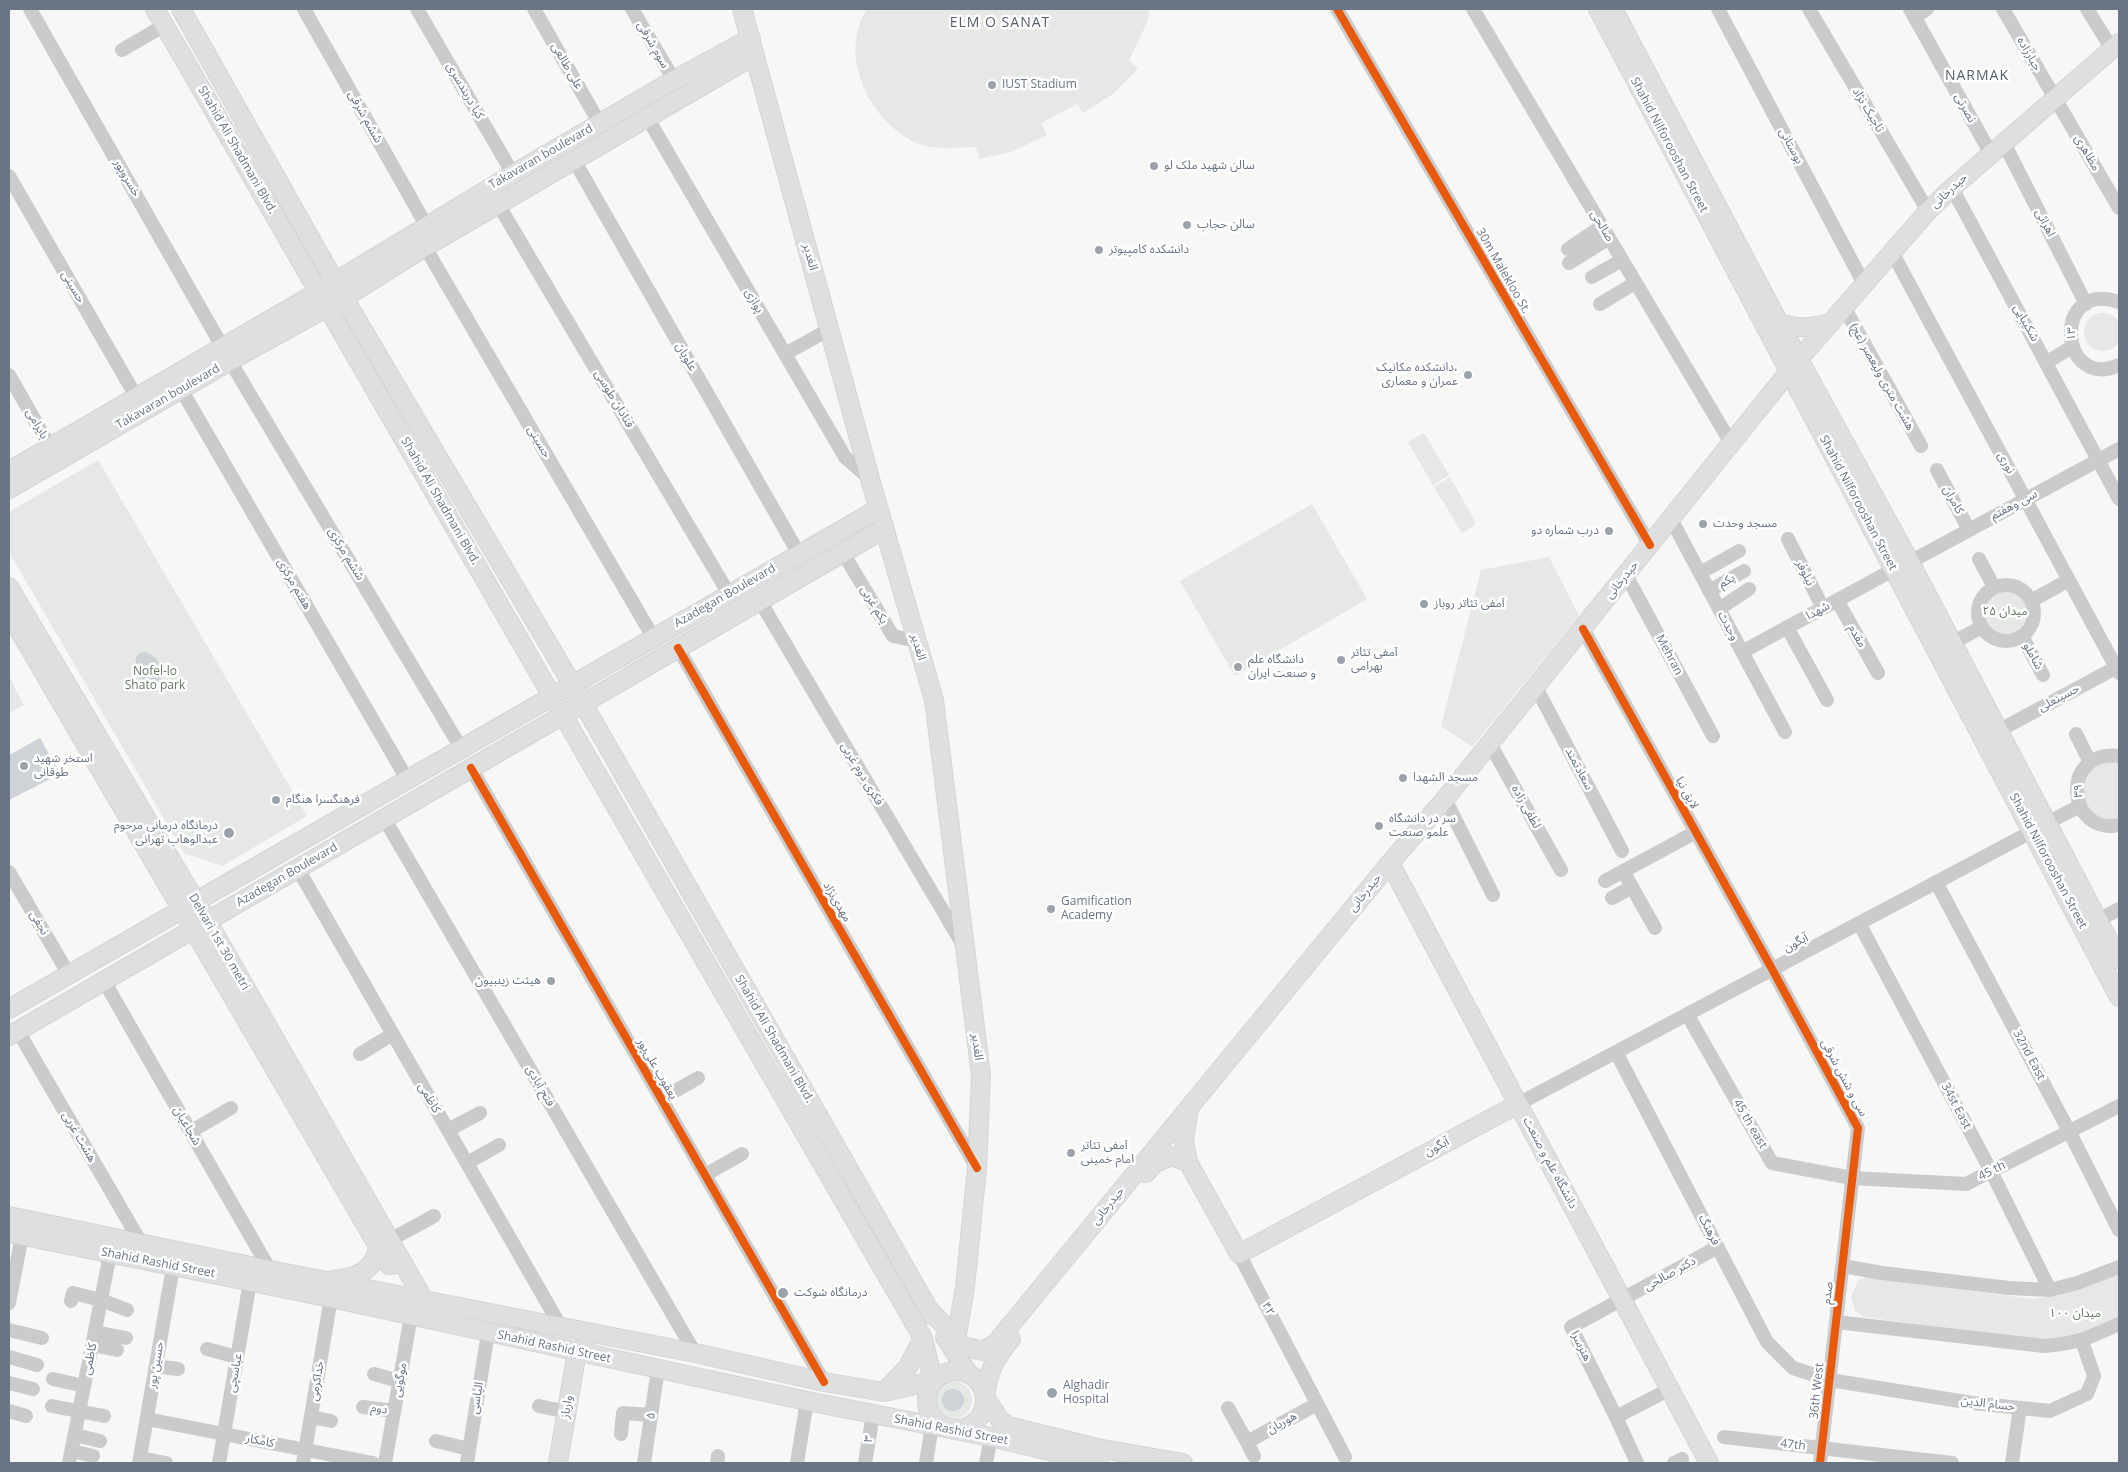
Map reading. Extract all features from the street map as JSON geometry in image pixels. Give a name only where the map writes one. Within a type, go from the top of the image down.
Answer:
[{"type":"main road","name":"Shahid Ali Shadmani Blvd.","points":[[155,9],[564,714],[925,1343],[933,1381]]},
{"type":"main road","name":"Shahid Ali Shadmani Blvd.","points":[[181,9],[344,298],[572,684],[932,1312],[950,1338],[968,1373]]},
{"type":"main road","name":"Shahid Nilforooshan Street","points":[[1598,9],[1794,366],[1893,570],[2040,827],[2098,920],[2119,960]]},
{"type":"main road","name":"Shahid Nilforooshan Street","points":[[1613,9],[1780,323],[1794,366]]},
{"type":"main road","name":"Takavaran boulevard","points":[[9,489],[181,389],[227,354],[318,292],[426,225],[674,80],[747,29]]},
{"type":"main road","name":"Takavaran boulevard","points":[[9,471],[136,398],[328,307],[498,204],[647,117],[747,29]]},
{"type":"main road","name":"الغدیر","points":[[747,29],[878,509],[934,700],[980,1075],[977,1168],[962,1303],[950,1338]]},
{"type":"main road","name":"حیدرخانی","points":[[950,1338],[973,1350],[983,1351],[995,1344],[1390,863],[1445,799],[1794,366],[1844,307],[1928,211],[1997,148],[2116,46]]},
{"type":"main road","points":[[1780,323],[1800,328],[1811,328],[1831,323]]},
{"type":"main road","points":[[1794,366],[1910,562],[1998,730],[2040,827]]},
{"type":"main road","name":"Azadegan Boulevard","points":[[9,1008],[878,509]]},
{"type":"main road","name":"Azadegan Boulevard","points":[[14,1033],[884,529]]},
{"type":"main road","points":[[1893,570],[1910,562]]},
{"type":"main road","name":"Delvari 1st 30 metri","points":[[9,587],[417,1299]]},
{"type":"main road","name":"Delvari 1st 30 metri","points":[[9,613],[189,904]]},
{"type":"main road","name":"Shahid Nilforooshan Street","points":[[2040,827],[2119,997]]},
{"type":"main road","name":"دانشگاه علم و صنعت","points":[[1390,863],[1709,1463]]},
{"type":"main road","points":[[1494,1117],[1504,1104],[1507,1082]]},
{"type":"main road","name":"آبگون","points":[[1239,1254],[1518,1104]]},
{"type":"main road","points":[[1188,1108],[1184,1141],[1188,1162]]},
{"type":"main road","name":"حیدرخانی","points":[[985,1397],[988,1377],[995,1358],[1154,1164],[1170,1156],[1188,1162]]},
{"type":"main road","name":"۴۲","points":[[1188,1162],[1239,1254]]},
{"type":"main road","name":"Shahid Rashid Street","points":[[13,1222],[141,1243],[694,1353],[824,1382],[884,1392],[933,1381]]},
{"type":"main road","name":"Shahid Rashid Street","points":[[13,1222],[110,1254],[331,1298],[488,1334],[577,1351],[806,1401],[991,1437],[1042,1457],[1099,1463]]},
{"type":"main road","points":[[326,1281],[344,1279],[366,1270],[373,1263],[377,1254],[388,1246]]},
{"type":"main road","points":[[932,1312],[962,1303]]},
{"type":"main road","points":[[544,1345],[554,1325]]},
{"type":"main road","points":[[884,1392],[908,1367],[925,1343],[938,1346],[950,1338]]},
{"type":"main road","points":[[577,1351],[595,1344],[660,1358],[694,1353]]},
{"type":"main road","name":"وارباز","points":[[558,1463],[577,1351]]},
{"type":"main road","points":[[953,1371],[968,1373],[976,1379],[982,1387],[985,1397],[985,1406],[976,1422],[960,1429],[951,1429],[937,1423],[928,1410],[927,1395],[933,1381],[939,1376],[953,1371]]},
{"type":"main road","name":"Shahid Rashid Street","points":[[985,1397],[1000,1420],[1018,1430],[1097,1448],[1182,1463]]},
{"type":"street","name":"خسروپور","points":[[30,9],[227,354]]},
{"type":"street","name":"ششم شرقی","points":[[304,9],[426,225]]},
{"type":"street","name":"کیا دربندسری","points":[[417,9],[512,174]]},
{"type":"street","name":"علی طالعی","points":[[534,9],[600,124]]},
{"type":"street","name":"سوم شرقی","points":[[632,9],[674,80]]},
{"type":"street","name":"30m Malekloo St.","points":[[1337,9],[1650,545]]},
{"type":"street","name":"صالحی","points":[[1473,9],[1731,444]]},
{"type":"street","name":"بوستانی","points":[[1718,9],[1864,284]]},
{"type":"street","name":"تاجیک نژاد","points":[[1809,9],[1928,211]]},
{"type":"street","points":[[1912,13],[1928,9]]},
{"type":"street","name":"جبارزاده","points":[[2003,9],[2055,98]]},
{"type":"street","points":[[2086,9],[2116,46]]},
{"type":"street","name":"نصرتی","points":[[1912,13],[1997,148]]},
{"type":"street","points":[[122,50],[165,25]]},
{"type":"street","name":"مظاهری","points":[[2055,98],[2119,208]]},
{"type":"street","name":"پوازی","points":[[647,117],[845,457],[870,479]]},
{"type":"street","name":"اهرائی","points":[[1997,148],[2086,304]]},
{"type":"street","name":"علویان","points":[[574,160],[799,554]]},
{"type":"street","name":"حسینی","points":[[9,176],[136,398]]},
{"type":"street","name":"شکیبایی","points":[[1952,188],[2119,499]]},
{"type":"street","name":"قنادان طوسی","points":[[498,204],[729,594]]},
{"type":"street","points":[[1568,249],[1605,232]]},
{"type":"street","points":[[1569,263],[1605,232]]},
{"type":"street","name":"حسینی","points":[[426,247],[653,637]]},
{"type":"street","name":"نوری","points":[[1892,252],[2118,669]]},
{"type":"street","points":[[1592,277],[1622,260]]},
{"type":"street","points":[[1600,304],[1635,283]]},
{"type":"street","points":[[2086,304],[2108,299],[2119,302]]},
{"type":"street","name":"۱۳","points":[[2086,304],[2073,318],[2070,328],[2072,347],[2078,356],[2091,366],[2107,369],[2119,367]]},
{"type":"street","name":"هشت متری ولیعصر (عج)","points":[[1844,307],[1921,446]]},
{"type":"street","points":[[785,354],[821,334]]},
{"type":"street","points":[[2047,362],[2072,347]]},
{"type":"street","name":"ششم مرکزی","points":[[227,354],[461,748]]},
{"type":"street","name":"بایرامی","points":[[9,375],[50,447]]},
{"type":"street","name":"هفتم مرکزی","points":[[181,389],[406,779]]},
{"type":"street","name":"سی وهفتم","points":[[1910,562],[2119,449]]},
{"type":"street","name":"کامران","points":[[1937,470],[1969,530]]},
{"type":"street","name":"وحدت","points":[[1670,519],[1785,732]]},
{"type":"street","name":"نیلوفر","points":[[1788,539],[1823,608]]},
{"type":"street","points":[[1700,573],[1739,551]]},
{"type":"street","name":"یکم غربی","points":[[843,553],[893,636],[917,641]]},
{"type":"street","points":[[1979,559],[1994,587]]},
{"type":"street","name":"شهدا","points":[[1742,652],[1893,570]]},
{"type":"street","name":"یکم","points":[[1709,591],[1744,571]]},
{"type":"street","name":"Mehran","points":[[1626,575],[1713,736]]},
{"type":"street","points":[[2031,601],[2069,580]]},
{"type":"street","points":[[2002,585],[2019,588],[2031,601],[2033,619],[2030,627],[2022,636],[2008,641],[2000,640],[1992,638],[1982,627],[1978,617],[1978,608],[1986,592],[1994,587],[2002,585]]},
{"type":"street","points":[[1719,610],[1750,589]]},
{"type":"street","name":"مقدم","points":[[1837,600],[1878,673]]},
{"type":"street","name":"فکری دوم غربی","points":[[760,601],[965,948]]},
{"type":"street","points":[[1952,643],[1982,627]]},
{"type":"street","points":[[1787,628],[1827,700]]},
{"type":"street","name":"لایق نیا","points":[[1582,629],[1772,969]]},
{"type":"street","name":"شاملو","points":[[2022,636],[2044,675]]},
{"type":"street","name":"مهدی‌نژاد","points":[[678,648],[977,1168]]},
{"type":"street","name":"حسینعلی","points":[[1998,730],[2118,669]]},
{"type":"street","name":"سعادتمند","points":[[1536,687],[1622,850]]},
{"type":"street","points":[[2076,734],[2090,762],[2099,757],[2119,756]]},
{"type":"street","name":"لطفی زاده","points":[[1490,744],[1561,870]]},
{"type":"street","name":"۳۹","points":[[2090,762],[2082,771],[2077,782],[2076,794],[2080,806],[2086,815],[2095,822],[2105,826],[2119,825]]},
{"type":"street","name":"یعقوب علی‌پور","points":[[471,768],[824,1382]]},
{"type":"street","points":[[1445,799],[1493,895]]},
{"type":"street","name":"آبگون","points":[[1518,1104],[2080,806]]},
{"type":"street","name":"فتح آبادی","points":[[384,818],[694,1353]]},
{"type":"street","points":[[1605,880],[1696,832]]},
{"type":"street","name":"کاظمی","points":[[298,869],[467,1163],[554,1325]]},
{"type":"street","points":[[1623,871],[1655,928]]},
{"type":"street","name":"نجفی","points":[[9,872],[68,973]]},
{"type":"street","name":"32nd East","points":[[1936,882],[2069,1131],[2119,1230]]},
{"type":"street","points":[[1612,898],[1632,887]]},
{"type":"street","points":[[2098,920],[2119,908]]},
{"type":"street","name":"34st East","points":[[1859,923],[1991,1171],[2050,1290]]},
{"type":"street","name":"سی و شش شرقی","points":[[1772,969],[1858,1128],[1842,1266]]},
{"type":"street","name":"شجاعیان","points":[[104,981],[270,1270]]},
{"type":"street","name":"45 th east","points":[[1687,1014],[1772,1163],[1852,1178]]},
{"type":"street","name":"هشت غربی","points":[[14,1033],[141,1243]]},
{"type":"street","points":[[360,1054],[393,1034]]},
{"type":"street","name":"فرهنگ","points":[[1616,1052],[1767,1342],[1793,1368],[1830,1380]]},
{"type":"street","points":[[661,1099],[698,1078]]},
{"type":"street","name":"45 th","points":[[1852,1178],[1966,1184],[2119,1106]]},
{"type":"street","points":[[190,1132],[231,1108]]},
{"type":"street","points":[[448,1130],[480,1113]]},
{"type":"street","points":[[467,1163],[499,1145]]},
{"type":"street","points":[[705,1175],[742,1154]]},
{"type":"street","points":[[388,1246],[434,1216]]},
{"type":"street","points":[[9,1303],[13,1222]]},
{"type":"street","name":"دکتر صالحی","points":[[1622,1300],[1718,1248]]},
{"type":"street","name":"کاظمی","points":[[70,1457],[110,1254]]},
{"type":"street","name":"۴۲","points":[[1239,1254],[1345,1457]]},
{"type":"street","name":"حسین پور","points":[[139,1460],[173,1266]]},
{"type":"street","name":"صدم","points":[[2119,1268],[2077,1283],[2050,1290],[2017,1289],[1882,1273],[1842,1266],[1836,1322],[2044,1346],[2068,1344],[2082,1340],[2119,1324]]},
{"type":"street","name":"عباسچی","points":[[219,1463],[250,1282]]},
{"type":"street","points":[[71,1301],[73,1293],[101,1300],[127,1310]]},
{"type":"street","name":"خداکرمی","points":[[305,1457],[331,1298]]},
{"type":"street","name":"موگویی","points":[[385,1463],[399,1381],[416,1317],[417,1299]]},
{"type":"street","name":"هنرسرا","points":[[1622,1300],[1570,1327],[1638,1463]]},
{"type":"street","name":"36th West","points":[[1820,1463],[1836,1322]]},
{"type":"street","points":[[9,1330],[42,1338]]},
{"type":"street","name":"الیاسی","points":[[467,1463],[488,1334]]},
{"type":"street","points":[[94,1339],[126,1338]]},
{"type":"street","points":[[94,1339],[117,1350]]},
{"type":"street","name":"حسام الدین","points":[[1830,1380],[1972,1403],[2050,1411],[2087,1394],[2094,1376],[2082,1340]]},
{"type":"street","points":[[207,1349],[238,1357]]},
{"type":"street","points":[[9,1357],[37,1365]]},
{"type":"street","points":[[156,1366],[178,1369]]},
{"type":"street","name":"۵","points":[[644,1463],[658,1369]]},
{"type":"street","points":[[374,1374],[399,1381]]},
{"type":"street","points":[[53,1379],[84,1386]]},
{"type":"street","points":[[9,1383],[33,1389]]},
{"type":"street","points":[[1616,1418],[1670,1389]]},
{"type":"street","points":[[797,1463],[806,1401]]},
{"type":"street","name":"هوریان","points":[[1247,1442],[1317,1404]]},
{"type":"street","points":[[52,1406],[104,1416]]},
{"type":"street","name":"دوم","points":[[363,1406],[394,1411]]},
{"type":"street","points":[[539,1406],[566,1412]]},
{"type":"street","points":[[1228,1408],[1254,1456]]},
{"type":"street","points":[[2012,1463],[2020,1408]]},
{"type":"street","points":[[9,1411],[26,1416]]},
{"type":"street","points":[[621,1434],[623,1413],[651,1415]]},
{"type":"street","name":"۳","points":[[865,1463],[873,1414]]},
{"type":"street","points":[[311,1417],[331,1421]]},
{"type":"street","name":"کامکار","points":[[147,1419],[224,1434],[305,1457],[373,1463]]},
{"type":"street","points":[[926,1463],[932,1425]]},
{"type":"street","points":[[75,1435],[100,1441]]},
{"type":"street","points":[[986,1463],[991,1437]]},
{"type":"street","name":"47th","points":[[1724,1437],[1952,1463]]},
{"type":"street","points":[[436,1441],[469,1449]]},
{"type":"street","points":[[70,1457],[93,1456]]},
{"type":"street","points":[[139,1460],[166,1463]]},
{"type":"green space","name":"IUST Stadium","points":[[867,9],[1150,9],[1146,25],[1129,60],[1138,69],[1113,94],[1083,113],[1077,104],[1041,123],[1047,135],[1011,152],[979,159],[976,147],[928,147],[904,136],[888,123],[874,106],[864,88],[855,48],[858,28]]},
{"type":"green space","points":[[2103,313],[2116,319],[2122,332],[2116,345],[2103,351],[2090,345],[2084,332],[2090,319]]},
{"type":"green space","points":[[1424,433],[1449,475],[1433,485],[1408,442]]},
{"type":"green space","name":"Nofel-lo Shato park","points":[[98,460],[307,816],[222,866],[184,853],[9,552],[9,512]]},
{"type":"green space","points":[[1450,477],[1475,521],[1474,526],[1462,533],[1434,487]]},
{"type":"green space","points":[[1312,504],[1367,599],[1235,676],[1180,581]]},
{"type":"green space","points":[[1549,557],[1579,616],[1472,747],[1441,726],[1481,570]]},
{"type":"green space","name":"میدان ۲۵","points":[[2009,590],[2021,596],[2026,603],[2026,621],[2021,628],[2014,633],[2001,634],[1993,631],[1986,624],[1983,608],[1986,600],[1993,593]]},
{"type":"green space","points":[[9,676],[24,705],[9,713]]},
{"type":"green space","points":[[2119,758],[2119,824],[2105,826],[2080,806],[2082,771]]},
{"type":"green space","name":"میدان ۱۰۰","points":[[2119,1274],[2119,1317],[2104,1326],[2073,1338],[2038,1340],[1864,1317],[1855,1311],[1851,1296],[1858,1281],[1866,1277],[2032,1299],[2060,1295]]},
{"type":"green space","points":[[953,1381],[967,1386],[972,1400],[967,1414],[953,1419],[939,1414],[934,1400],[939,1386]]},
{"type":"shaded area","points":[[145,652],[154,657],[160,665],[162,685],[155,689],[142,681],[136,668],[136,657],[140,653]]},
{"type":"shaded area","points":[[40,738],[60,774],[9,800],[9,755]]},
{"type":"shaded area","points":[[953,1389],[961,1392],[964,1400],[961,1408],[953,1411],[945,1408],[942,1400],[945,1392]]},
{"type":"cycle path","points":[[1337,9],[1650,545]]},
{"type":"cycle path","points":[[1583,629],[1858,1128],[1820,1463]]},
{"type":"cycle path","points":[[678,648],[977,1168]]},
{"type":"cycle path","points":[[471,768],[824,1382]]},
{"type":"place","name":"IUST Stadium","points":[[992,85]]},
{"type":"place","name":"سالن شهید ملک لو","points":[[1154,166]]},
{"type":"place","name":"سالن حجاب","points":[[1187,225]]},
{"type":"place","name":"دانشکده کامپیوتر","points":[[1099,250]]},
{"type":"place","name":"دانشکده مکانیک، عمران و معماری","points":[[1468,375]]},
{"type":"place","name":"مسجد وحدت","points":[[1703,524]]},
{"type":"place","name":"درب شماره دو","points":[[1609,531]]},
{"type":"place","name":"آمفی تئاتر روباز","points":[[1424,604]]},
{"type":"place","name":"آمفی تئاتر بهرامی","points":[[1341,660]]},
{"type":"place","name":"دانشگاه علم و صنعت ایران","points":[[1238,667]]},
{"type":"place","name":"استخر شهید طوقانی","points":[[24,766]]},
{"type":"place","name":"مسجد الشهدا","points":[[1403,778]]},
{"type":"place","name":"فرهنگسرا هنگام","points":[[276,800]]},
{"type":"place","name":"سر در دانشگاه علمو صنعت","points":[[1379,826]]},
{"type":"place","name":"درمانگاه درمانی مرحوم عبدالوهاب تهرانی","points":[[229,833]]},
{"type":"place","name":"Gamification Academy","points":[[1051,909]]},
{"type":"place","name":"هیئت زینبیون","points":[[551,981]]},
{"type":"place","name":"آمفی تئاتر امام خمینی","points":[[1071,1153]]},
{"type":"place","name":"درمانگاه شوکت","points":[[783,1293]]},
{"type":"place","name":"Alghadir Hospital","points":[[1052,1393]]},
{"type":"district","name":"ELM O SANAT","points":[[1000,23]]},
{"type":"district","name":"NARMAK","points":[[1977,76]]}]
